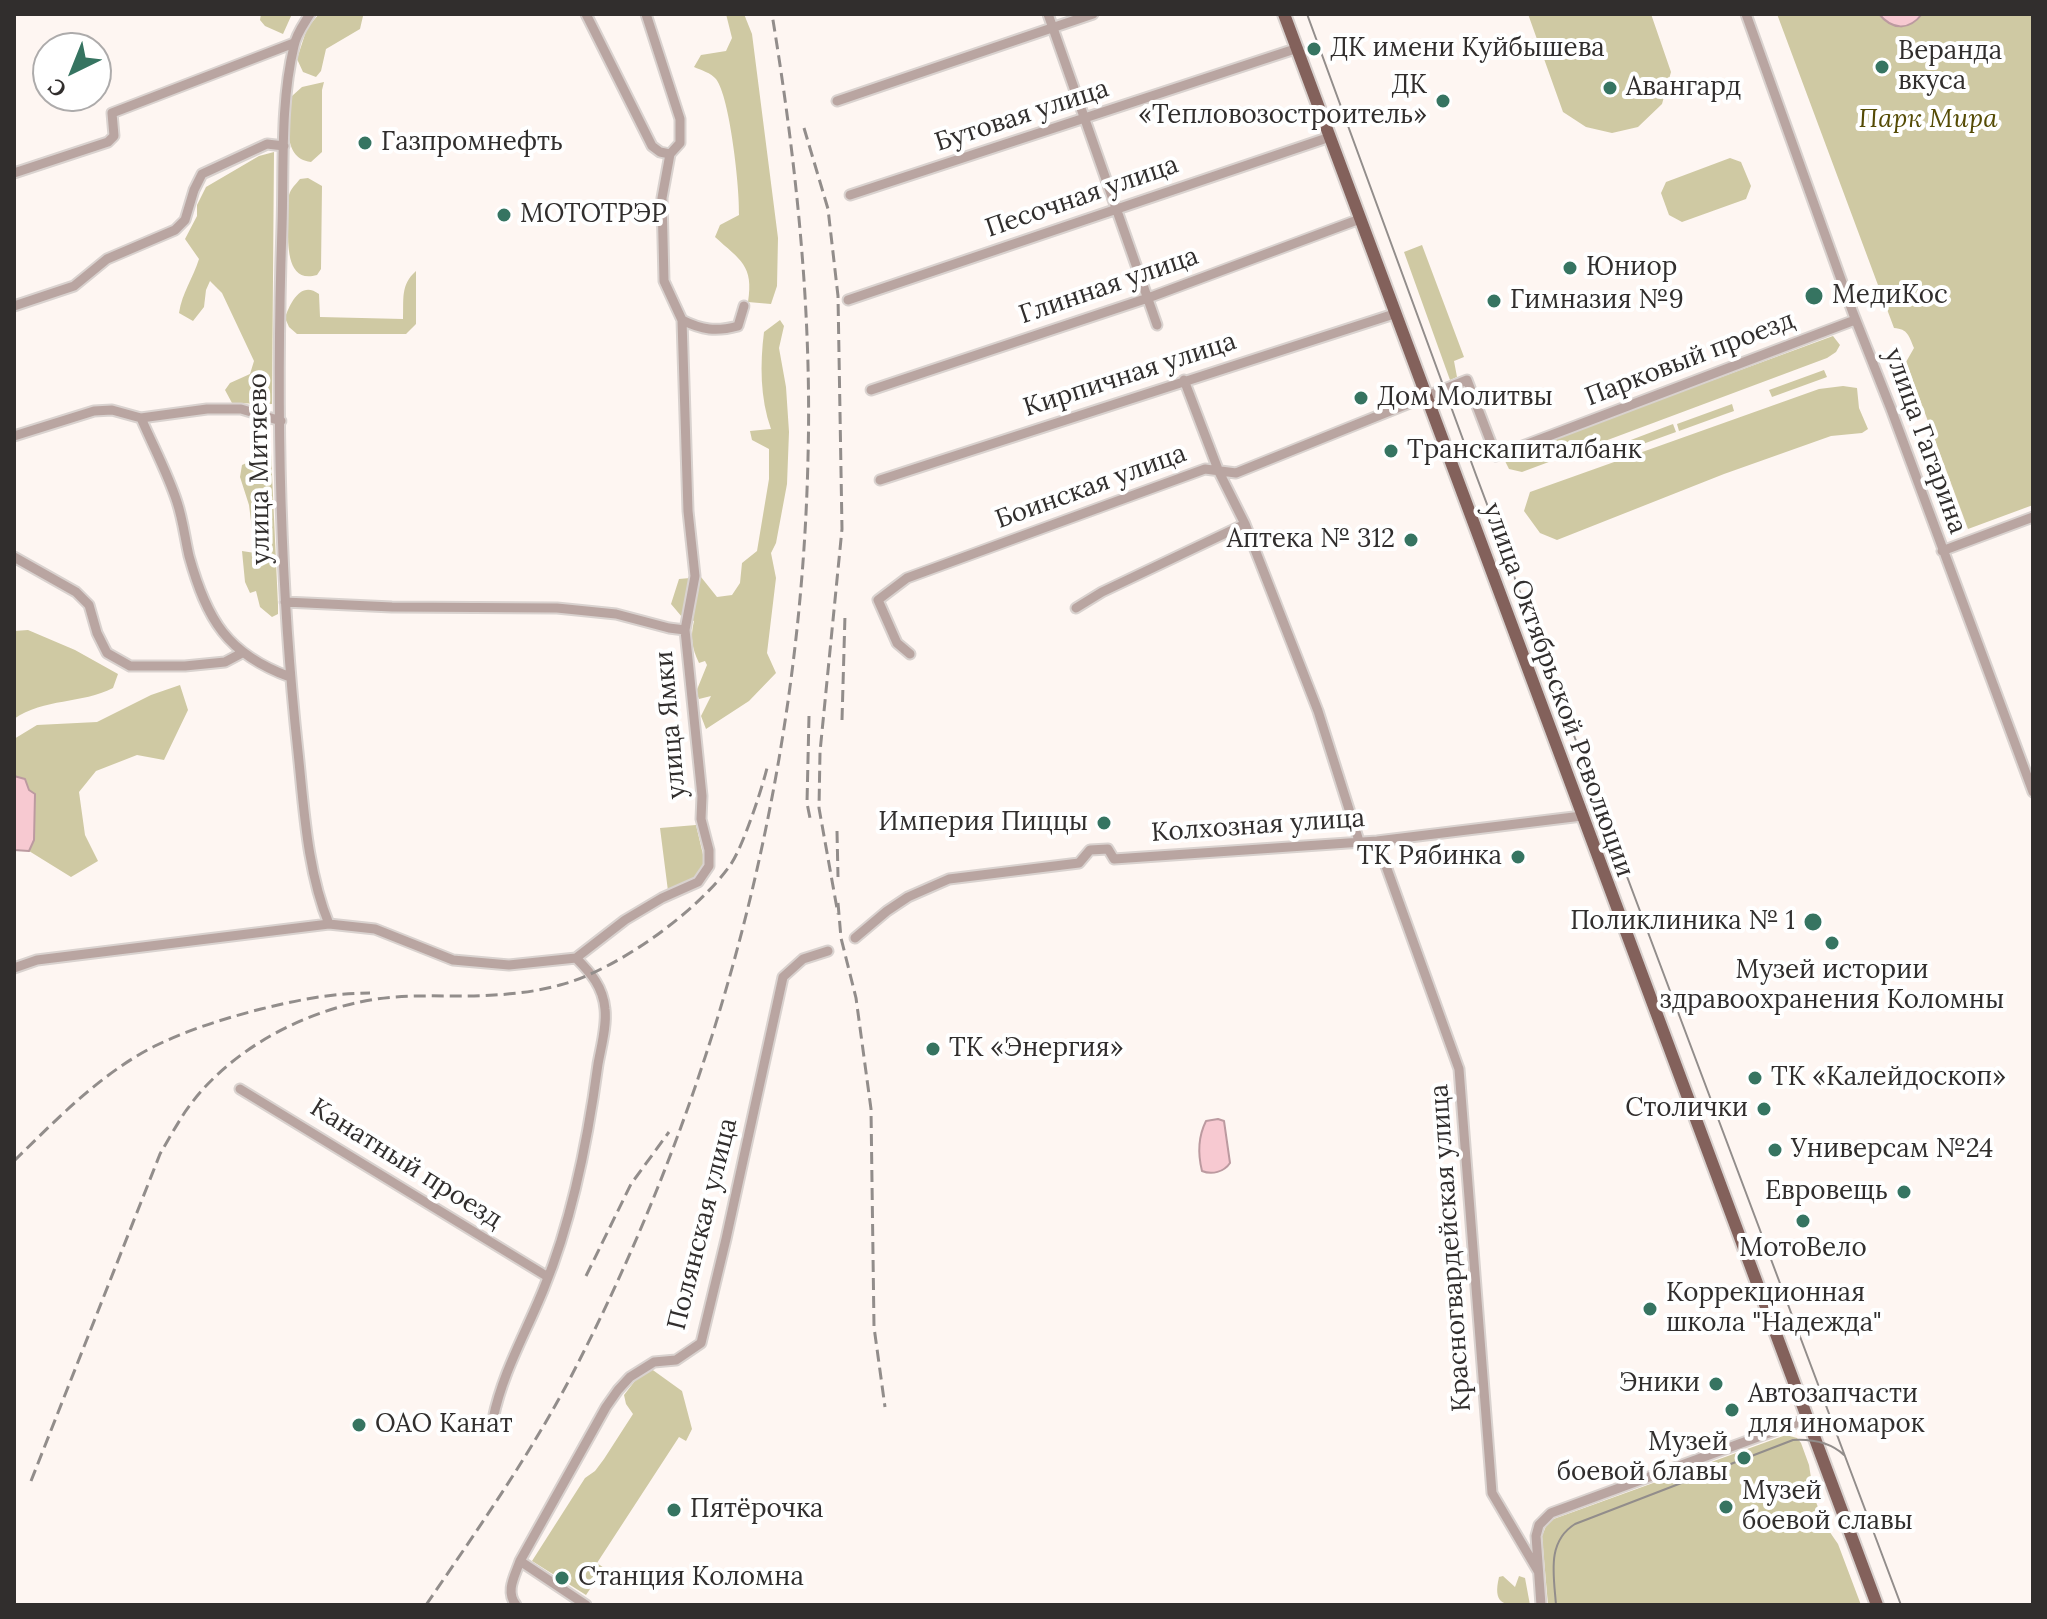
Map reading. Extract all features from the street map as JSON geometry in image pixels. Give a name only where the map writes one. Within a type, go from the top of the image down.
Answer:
[{"type":"main road","name":"улица Октябрьской Революции","points":[[1284,14],[1877,1605]]},
{"type":"street","name":"улица Митяево","points":[[310,14],[294,43],[284,146],[281,421],[290,677],[306,826],[322,906],[329,924]]},
{"type":"street","points":[[586,14],[652,146],[670,154]]},
{"type":"street","name":"улица Ямки","points":[[576,958],[625,920],[662,898],[698,882],[709,866],[709,850],[701,819],[702,796],[685,630],[695,576],[688,511],[682,320],[664,281],[662,198],[670,154],[680,143],[680,119],[646,14]]},
{"type":"street","points":[[1048,14],[1157,325]]},
{"type":"street","points":[[837,101],[1093,14]]},
{"type":"street","name":"улица Гагарина","points":[[1746,14],[1855,320],[2033,792]]},
{"type":"street","points":[[14,173],[108,142],[114,136],[112,113],[294,43]]},
{"type":"street","name":"Бутовая улица","points":[[850,195],[1298,48]]},
{"type":"street","name":"Песочная улица","points":[[848,300],[1330,137]]},
{"type":"street","points":[[14,306],[74,286],[107,259],[175,230],[185,220],[202,174],[267,144],[284,146]]},
{"type":"street","name":"Глинная улица","points":[[871,390],[1148,298],[1360,219]]},
{"type":"street","points":[[682,320],[711,331],[725,329],[738,326],[744,306]]},
{"type":"street","name":"Кирпичная улица","points":[[880,480],[1394,314]]},
{"type":"street","name":"Парковый проезд","points":[[1496,456],[1855,320]]},
{"type":"street","points":[[1184,380],[1219,472],[1245,524],[1318,711],[1359,841]]},
{"type":"street","name":"Боинская улица","points":[[910,654],[897,643],[878,600],[907,578],[1205,469],[1236,473],[1467,380],[1496,456]]},
{"type":"street","points":[[14,436],[94,411],[112,410],[141,418],[207,409],[241,409],[281,421]]},
{"type":"street","points":[[141,418],[178,503],[190,559],[222,635],[267,669],[290,677]]},
{"type":"street","points":[[1942,551],[2033,517]]},
{"type":"street","points":[[1076,608],[1102,592],[1245,524]]},
{"type":"street","points":[[14,557],[76,592],[89,605],[107,653],[130,666],[225,662],[242,653]]},
{"type":"street","points":[[285,602],[392,607],[557,608],[616,614],[685,630]]},
{"type":"street","name":"Колхозная улица","points":[[855,938],[897,904],[949,879],[1079,863],[1090,850],[1108,849],[1114,859],[1377,841],[1582,816]]},
{"type":"street","name":"Красногвардейская улица","points":[[1377,841],[1459,1069],[1492,1493],[1538,1571],[1541,1605]]},
{"type":"street","points":[[14,968],[37,960],[329,924],[375,929],[453,960],[509,965],[576,958],[601,989],[606,1011],[596,1083],[568,1222],[548,1277],[500,1385],[493,1419]]},
{"type":"street","name":"Полянская улица","points":[[516,1605],[511,1599],[511,1586],[520,1561],[618,1390],[630,1377],[654,1362],[676,1360],[701,1343],[783,977],[803,959],[828,951]]},
{"type":"street","name":"Канатный проезд","points":[[240,1089],[548,1277]]},
{"type":"street","points":[[1538,1571],[1536,1536],[1539,1525],[1551,1513],[1807,1419]]},
{"type":"street","points":[[520,1561],[586,1605]]},
{"type":"green space","points":[[261,14],[292,14],[283,34],[265,26],[260,20]]},
{"type":"green space","points":[[319,14],[363,16],[360,29],[326,49],[321,71],[316,77],[303,72],[297,59],[307,28]]},
{"type":"green space","points":[[726,14],[744,14],[752,34],[778,238],[777,286],[771,304],[748,302],[747,271],[715,237],[720,225],[739,215],[736,166],[721,89],[714,77],[694,67],[701,55],[726,51],[732,38]]},
{"type":"green space","name":"Авангард","points":[[1528,14],[1651,14],[1671,72],[1662,104],[1638,127],[1612,133],[1586,127],[1563,112]]},
{"type":"green space","name":"Парк Мира","points":[[1777,14],[2033,14],[2033,505],[1968,529],[1906,362],[1914,348],[1905,332],[1894,328]]},
{"type":"green space","points":[[324,82],[322,152],[311,162],[301,159],[291,145],[289,125],[292,96],[302,87]]},
{"type":"green space","points":[[274,152],[272,404],[232,403],[225,390],[230,383],[250,374],[254,361],[222,293],[210,281],[204,307],[193,321],[179,313],[199,259],[185,239],[197,216],[197,205],[206,187],[259,156]]},
{"type":"green space","points":[[1730,158],[1741,162],[1751,186],[1746,199],[1682,222],[1669,215],[1661,193],[1666,182]]},
{"type":"green space","points":[[308,178],[322,186],[321,269],[317,275],[307,276],[300,274],[291,261],[288,199],[300,179]]},
{"type":"green space","points":[[1422,245],[1464,357],[1454,361],[1457,377],[1450,380],[1404,252]]},
{"type":"green space","points":[[416,271],[416,324],[406,334],[297,334],[285,318],[297,295],[313,290],[319,294],[320,317],[403,319],[405,287]]},
{"type":"green space","points":[[780,320],[784,326],[779,348],[789,432],[787,484],[776,543],[771,553],[776,578],[767,653],[776,673],[749,701],[706,729],[701,716],[711,696],[699,699],[696,692],[707,665],[705,661],[699,663],[695,652],[692,638],[694,621],[682,617],[671,604],[679,579],[701,577],[717,597],[732,595],[740,583],[742,563],[757,551],[769,479],[769,449],[752,440],[750,431],[771,429],[763,393],[763,344],[764,332]]},
{"type":"green space","points":[[1833,336],[1840,345],[1827,358],[1522,472],[1509,469],[1505,461],[1506,456]]},
{"type":"green space","points":[[1824,370],[1827,377],[1772,397],[1769,390]]},
{"type":"green space","points":[[1857,388],[1859,408],[1868,429],[1862,433],[1831,436],[1724,474],[1557,540],[1540,533],[1524,511],[1530,492],[1819,389]]},
{"type":"green space","points":[[1732,404],[1734,411],[1679,431],[1677,424]]},
{"type":"green space","points":[[1673,424],[1676,432],[1618,453],[1615,446]]},
{"type":"green space","points":[[271,452],[278,605],[278,614],[272,617],[260,607],[256,591],[250,593],[245,582],[242,551],[255,553],[249,505],[240,477],[242,465]]},
{"type":"green space","points":[[28,630],[75,650],[118,674],[113,688],[89,697],[50,704],[14,719],[14,631]]},
{"type":"green space","points":[[180,685],[188,710],[164,760],[137,755],[96,771],[79,792],[85,835],[98,861],[71,877],[29,851],[34,840],[35,794],[29,790],[25,779],[14,776],[14,739],[37,725],[97,722],[151,695]]},
{"type":"green space","points":[[696,825],[705,863],[691,885],[668,891],[660,828]]},
{"type":"green space","points":[[650,1368],[682,1391],[692,1429],[686,1441],[679,1437],[597,1563],[604,1568],[586,1595],[532,1561],[585,1478],[604,1459],[633,1414],[624,1395],[641,1373]]},
{"type":"green space","points":[[1786,1435],[1797,1438],[1801,1443],[1809,1465],[1814,1497],[1825,1525],[1838,1544],[1861,1605],[1548,1605],[1542,1536],[1548,1521]]},
{"type":"green space","points":[[1503,1576],[1515,1587],[1519,1576],[1525,1578],[1530,1605],[1508,1604],[1499,1599],[1497,1587],[1499,1577]]},
{"type":"shaded area","points":[[1879,14],[1922,14],[1906,26],[1895,26]]},
{"type":"shaded area","points":[[14,776],[25,779],[29,790],[35,794],[34,840],[29,851],[14,850]]},
{"type":"shaded area","points":[[1206,1121],[1224,1121],[1230,1163],[1214,1173],[1202,1171],[1201,1133]]},
{"type":"tram line","points":[[1307,14],[1476,475],[1901,1605]]},
{"type":"tram line","points":[[1556,1605],[1553,1571],[1556,1550],[1566,1531],[1575,1524],[1793,1440],[1820,1442],[1844,1455]]},
{"type":"railway","points":[[426,1605],[544,1426],[629,1257],[673,1148],[712,1036],[744,923],[770,809],[789,692],[802,576],[809,402],[800,235],[772,14]]},
{"type":"railway","points":[[804,128],[828,209],[838,296],[842,529],[820,752],[819,808],[838,914]]},
{"type":"railway","points":[[842,720],[845,615]]},
{"type":"railway","points":[[809,716],[807,803],[811,823]]},
{"type":"railway","points":[[31,1481],[160,1154],[185,1112],[219,1073],[285,1028],[335,1008],[394,997],[527,992],[582,978],[605,967],[677,920],[731,864],[741,845],[767,768]]},
{"type":"railway","points":[[837,831],[838,877]]},
{"type":"railway","points":[[838,903],[841,938],[856,998],[871,1109],[874,1327],[885,1407]]},
{"type":"railway","points":[[14,1161],[99,1082],[157,1045],[208,1024],[261,1009],[342,994],[370,993]]},
{"type":"railway","points":[[586,1276],[631,1184],[669,1132]]},
{"type":"place","name":"ДК имени Куйбышева","points":[[1314,49]]},
{"type":"place","name":"Веранда вкуса","points":[[1882,67]]},
{"type":"place","name":"Авангард","points":[[1610,88]]},
{"type":"place","name":"ДК «Тепловозостроитель»","points":[[1443,101]]},
{"type":"place","name":"Газпромнефть","points":[[365,143]]},
{"type":"place","name":"МОТОТРЭР","points":[[504,215]]},
{"type":"place","name":"Юниор","points":[[1570,268]]},
{"type":"place","name":"МедиКос","points":[[1814,296]]},
{"type":"place","name":"Гимназия №9","points":[[1494,301]]},
{"type":"place","name":"Дом Молитвы","points":[[1361,398]]},
{"type":"place","name":"Транскапиталбанк","points":[[1391,451]]},
{"type":"place","name":"Аптека № 312","points":[[1411,540]]},
{"type":"place","name":"Империя Пиццы","points":[[1104,823]]},
{"type":"place","name":"ТК Рябинка","points":[[1518,857]]},
{"type":"place","name":"Поликлиника № 1","points":[[1813,922]]},
{"type":"place","name":"Музей истории здравоохранения Коломны","points":[[1832,943]]},
{"type":"place","name":"ТК «Энергия»","points":[[933,1049]]},
{"type":"place","name":"ТК «Калейдоскоп»","points":[[1755,1078]]},
{"type":"place","name":"Столички","points":[[1764,1109]]},
{"type":"place","name":"Универсам №24","points":[[1775,1150]]},
{"type":"place","name":"Евровещь","points":[[1904,1192]]},
{"type":"place","name":"МотоВело","points":[[1803,1221]]},
{"type":"place","name":"Коррекционная школа \"Надежда\"","points":[[1650,1309]]},
{"type":"place","name":"Эники","points":[[1716,1384]]},
{"type":"place","name":"Автозапчасти для иномарок","points":[[1732,1410]]},
{"type":"place","name":"ОАО Канат","points":[[359,1425]]},
{"type":"place","name":"Музей боевой блавы","points":[[1744,1458]]},
{"type":"place","name":"Музей боевой славы","points":[[1726,1507]]},
{"type":"place","name":"Пятёрочка","points":[[674,1510]]},
{"type":"place","name":"Станция Коломна","points":[[562,1578]]}]
